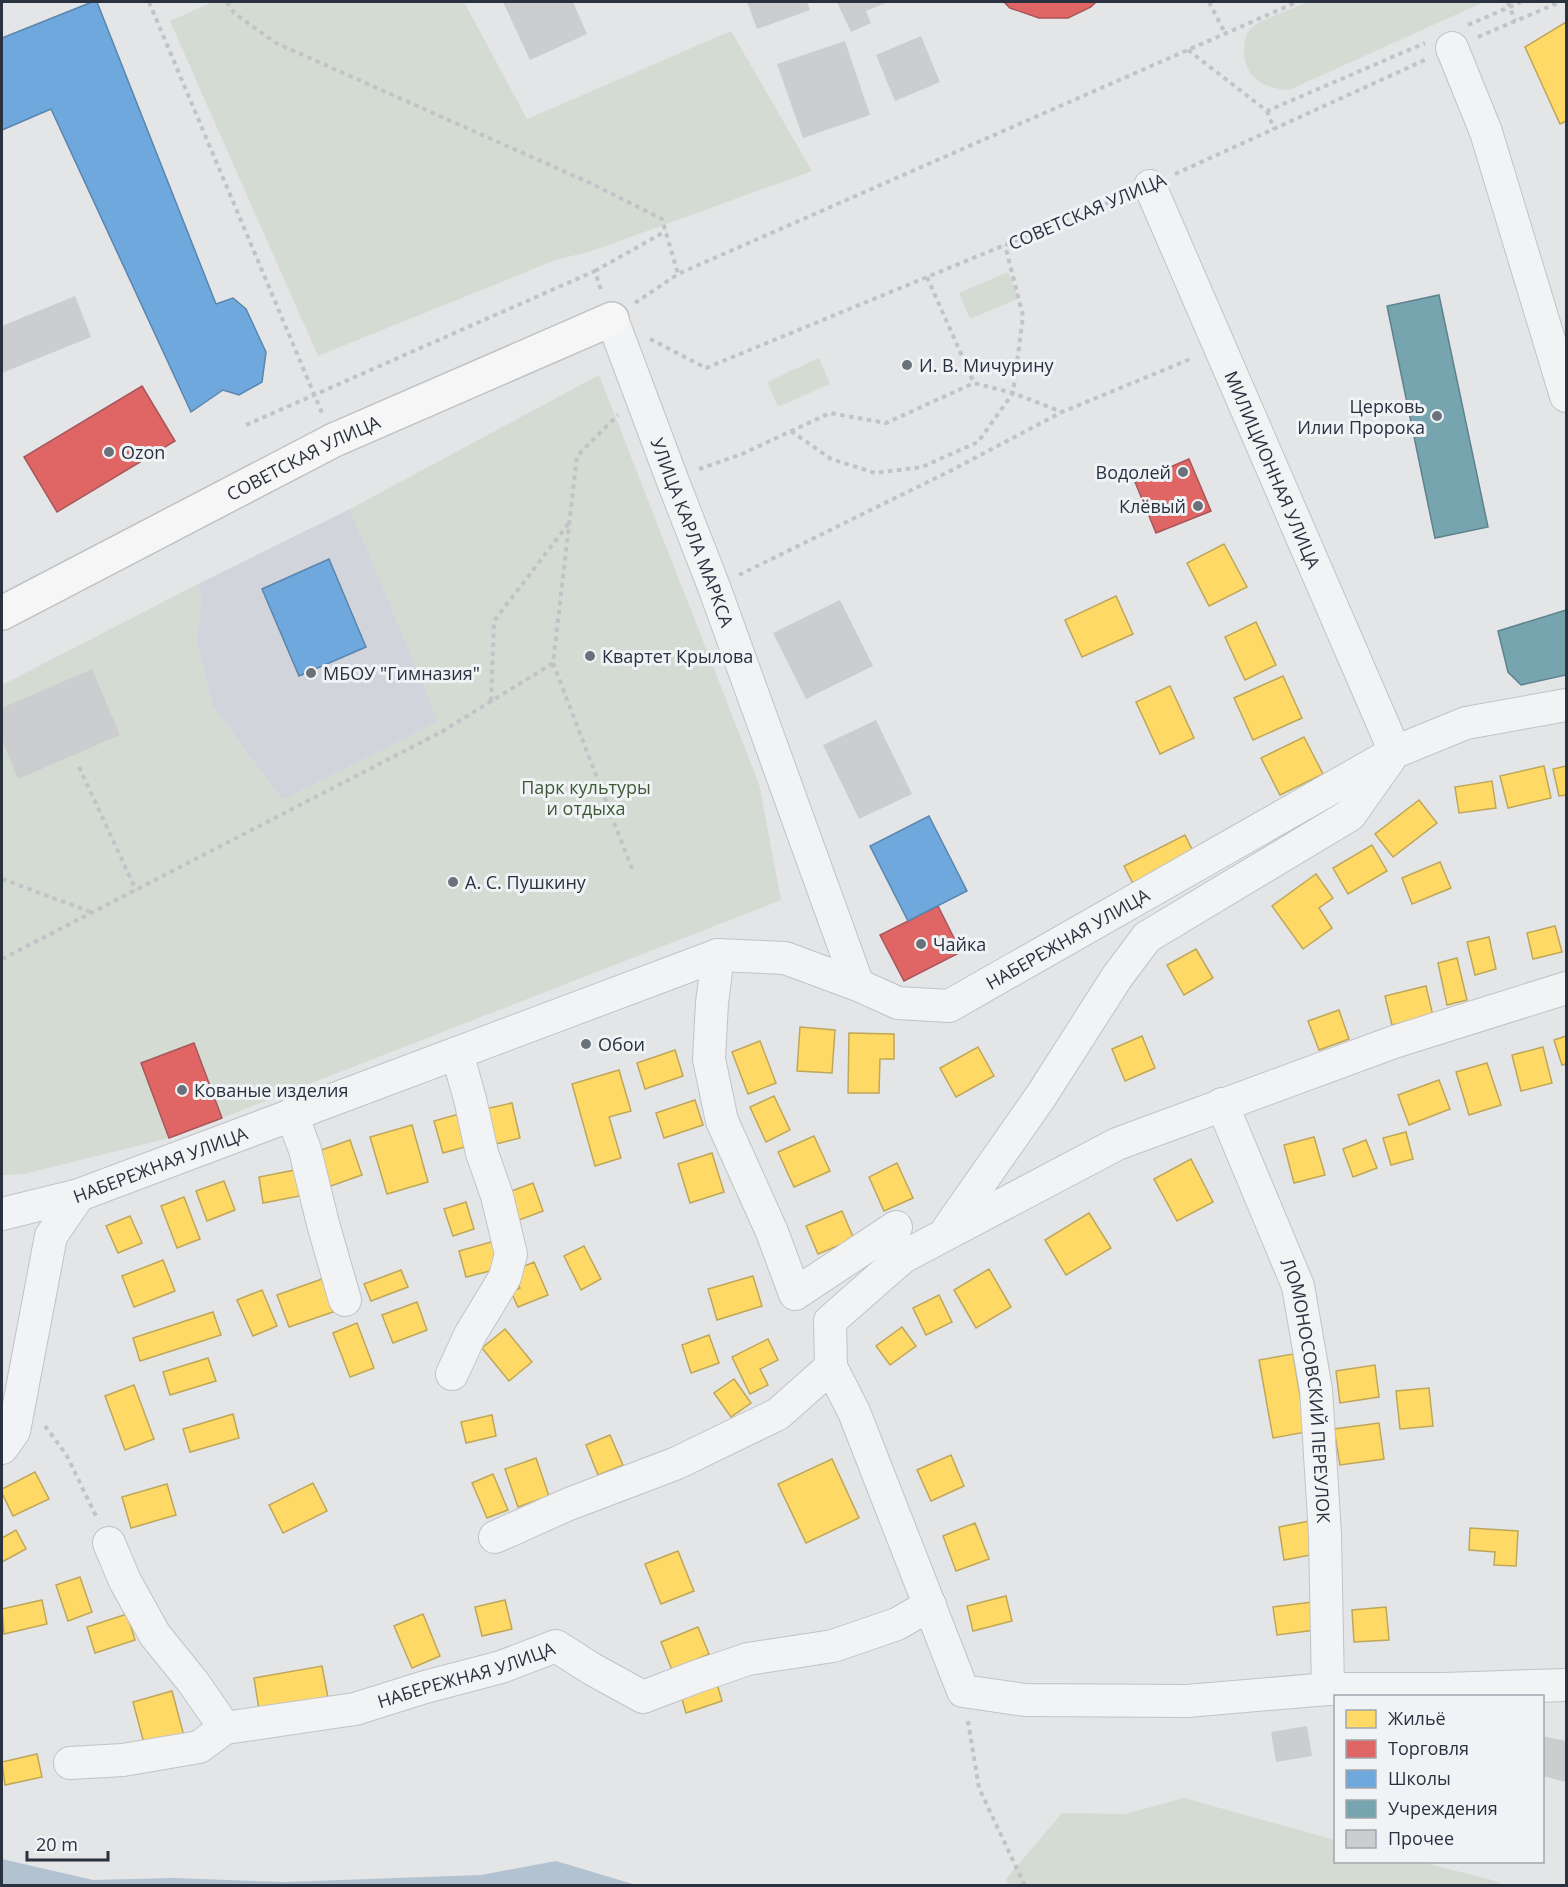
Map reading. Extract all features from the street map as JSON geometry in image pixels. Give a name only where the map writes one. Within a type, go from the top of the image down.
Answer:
[{"type":"main road","name":"СОВЕТСКАЯ УЛИЦА","points":[[2,613],[334,440],[612,319]]},
{"type":"street","points":[[1445,40],[1486,132],[1566,396]]},
{"type":"street","name":"МИЛИЦИОННАЯ УЛИЦА","points":[[1150,186],[1395,752]]},
{"type":"street","name":"УЛИЦА КАРЛА МАРКСА","points":[[612,319],[714,587],[858,985]]},
{"type":"street","name":"НАБЕРЕЖНАЯ УЛИЦА","points":[[2,1448],[14,1431],[51,1236],[79,1194],[718,955],[784,958],[858,985],[898,1003],[949,1006],[1395,752],[1466,723],[1566,705]]},
{"type":"street","name":"НАБЕРЕЖНАЯ УЛИЦА","points":[[943,1235],[1041,1096],[1117,976],[1147,937],[1350,815],[1395,752]]},
{"type":"street","points":[[718,955],[712,1003],[709,1059],[722,1120],[772,1232],[795,1294],[896,1227]]},
{"type":"street","name":"НАБЕРЕЖНАЯ УЛИЦА","points":[[963,1691],[854,1412],[831,1367],[830,1321],[903,1257],[1116,1144],[1394,1042],[1566,988]]},
{"type":"street","points":[[452,1374],[470,1335],[505,1277],[511,1254],[497,1196],[482,1153],[457,1053]]},
{"type":"street","name":"ЛОМОНОСОВСКИЙ ПЕРЕУЛОК","points":[[1222,1104],[1298,1286],[1316,1390],[1324,1535],[1328,1689]]},
{"type":"street","points":[[292,1114],[305,1150],[345,1300]]},
{"type":"street","points":[[2,1214],[79,1194]]},
{"type":"street","points":[[495,1537],[569,1504],[677,1463],[778,1414],[831,1367]]},
{"type":"street","points":[[109,1544],[125,1581],[154,1635],[193,1682],[225,1728]]},
{"type":"street","name":"НАБЕРЕЖНАЯ УЛИЦА","points":[[70,1763],[123,1760],[199,1747],[225,1728],[355,1709],[501,1667],[556,1646],[643,1697],[748,1659],[833,1646],[897,1624],[930,1605]]},
{"type":"street","points":[[963,1691],[1025,1700],[1187,1701],[1328,1689],[1444,1689],[1566,1685]]},
{"type":"path","points":[[149,2],[334,440]]},
{"type":"path","points":[[227,2],[234,13],[276,43],[590,183],[662,219],[678,274]]},
{"type":"path","points":[[1209,2],[1226,33]]},
{"type":"path","points":[[595,271],[612,319],[678,274],[1297,2]]},
{"type":"path","points":[[1267,111],[1445,40],[1509,4],[1521,2]]},
{"type":"path","name":"СОВЕТСКАЯ УЛИЦА","points":[[612,319],[705,368],[1150,186],[1274,129],[1445,40],[1515,21],[1560,2]]},
{"type":"path","points":[[1509,4],[1515,21]]},
{"type":"path","points":[[1188,50],[1267,111],[1274,129]]},
{"type":"path","points":[[246,425],[595,271],[666,231]]},
{"type":"path","points":[[791,431],[831,459],[875,473],[922,467],[978,442],[1014,393],[1023,316],[1005,245]]},
{"type":"path","points":[[927,277],[974,382]]},
{"type":"path","points":[[714,587],[952,470],[1062,412],[1220,347]]},
{"type":"path","points":[[672,479],[742,454],[830,413],[885,423],[974,382],[1014,393],[1062,412]]},
{"type":"path","points":[[632,869],[553,663],[577,456],[640,393]]},
{"type":"path","points":[[491,701],[494,621],[569,522]]},
{"type":"path","points":[[2,959],[443,731],[553,663]]},
{"type":"path","points":[[79,767],[136,890]]},
{"type":"path","points":[[2,879],[92,912]]},
{"type":"path","points":[[21,1393],[66,1454],[109,1544]]},
{"type":"path","points":[[963,1691],[979,1788],[1025,1886]]},
{"type":"shaded area","name":"МБОУ \"Гимназия\"","points":[[350,509],[439,721],[282,800],[212,705],[196,641],[202,599],[198,584]]},
{"type":"green space","points":[[213,2],[464,2],[527,119],[731,31],[812,171],[589,252],[558,259],[318,356],[170,21]]},
{"type":"green space","points":[[1308,2],[1484,2],[1289,90],[1272,87],[1258,80],[1245,62],[1244,47],[1249,30],[1277,14]]},
{"type":"green space","points":[[1008,272],[1019,298],[970,319],[959,293]]},
{"type":"green space","points":[[819,358],[830,384],[778,407],[767,382]]},
{"type":"green space","name":"Парк культуры и отдыха","points":[[599,375],[759,784],[781,900],[222,1118],[194,1043],[141,1063],[169,1138],[24,1174],[2,1175],[2,685],[198,584],[202,599],[196,641],[212,705],[282,800],[438,721],[350,509]]},
{"type":"green space","points":[[1184,1798],[1334,1840],[1334,1863],[1425,1863],[1505,1885],[1009,1885],[1006,1879],[1062,1813],[1126,1814]]},
{"type":"water","points":[[2,1859],[93,1880],[173,1878],[285,1882],[481,1875],[556,1861],[636,1885],[2,1886]]},
{"type":"building: Жильё","points":[[1566,22],[1566,121],[1560,124],[1525,47]]},
{"type":"building: Жильё","points":[[1224,544],[1247,587],[1209,606],[1187,563]]},
{"type":"building: Жильё","points":[[1116,596],[1133,634],[1082,657],[1065,620]]},
{"type":"building: Жильё","points":[[1256,622],[1276,665],[1245,680],[1225,637]]},
{"type":"building: Жильё","points":[[1283,676],[1302,718],[1253,740],[1234,698]]},
{"type":"building: Жильё","points":[[1170,686],[1194,738],[1160,754],[1136,702]]},
{"type":"building: Жильё","points":[[1304,737],[1323,774],[1280,795],[1261,758]]},
{"type":"building: Жильё","points":[[1544,766],[1551,798],[1508,808],[1500,776]]},
{"type":"building: Жильё","points":[[1566,766],[1566,795],[1559,796],[1553,769]]},
{"type":"building: Жильё","points":[[1492,781],[1496,808],[1459,813],[1455,787]]},
{"type":"building: Жильё","points":[[1419,800],[1437,823],[1393,857],[1375,834]]},
{"type":"building: Жильё","points":[[1185,835],[1198,862],[1138,893],[1124,866]]},
{"type":"building: Жильё","points":[[1372,845],[1387,871],[1348,894],[1333,868]]},
{"type":"building: Жильё","points":[[1440,862],[1451,888],[1412,904],[1402,878]]},
{"type":"building: Жильё","points":[[1316,874],[1333,898],[1319,908],[1332,928],[1303,949],[1272,906]]},
{"type":"building: Жильё","points":[[1555,926],[1562,952],[1533,959],[1527,933]]},
{"type":"building: Жильё","points":[[1489,937],[1496,969],[1475,975],[1467,942]]},
{"type":"building: Жильё","points":[[1196,949],[1213,978],[1184,995],[1167,965]]},
{"type":"building: Жильё","points":[[1457,958],[1467,1000],[1447,1005],[1438,963]]},
{"type":"building: Жильё","points":[[1426,986],[1433,1016],[1392,1025],[1385,996]]},
{"type":"building: Жильё","points":[[1339,1010],[1349,1039],[1319,1050],[1308,1021]]},
{"type":"building: Жильё","points":[[800,1027],[835,1030],[832,1073],[797,1071]]},
{"type":"building: Жильё","points":[[849,1033],[894,1034],[894,1059],[880,1059],[879,1093],[848,1093]]},
{"type":"building: Жильё","points":[[1142,1036],[1155,1068],[1125,1081],[1112,1049]]},
{"type":"building: Жильё","points":[[1566,1036],[1566,1064],[1562,1065],[1554,1040]]},
{"type":"building: Жильё","points":[[760,1041],[776,1083],[748,1094],[732,1052]]},
{"type":"building: Жильё","points":[[978,1047],[994,1076],[956,1097],[940,1068]]},
{"type":"building: Жильё","points":[[1543,1047],[1552,1083],[1521,1091],[1512,1055]]},
{"type":"building: Жильё","points":[[675,1050],[683,1076],[645,1089],[637,1063]]},
{"type":"building: Жильё","points":[[1487,1063],[1501,1105],[1469,1115],[1456,1072]]},
{"type":"building: Жильё","points":[[619,1070],[631,1111],[609,1117],[621,1158],[595,1166],[572,1084]]},
{"type":"building: Жильё","points":[[1439,1080],[1450,1109],[1409,1125],[1398,1095]]},
{"type":"building: Жильё","points":[[774,1096],[790,1130],[766,1142],[750,1107]]},
{"type":"building: Жильё","points":[[695,1100],[703,1125],[664,1138],[656,1113]]},
{"type":"building: Жильё","points":[[512,1103],[520,1138],[488,1146],[480,1110]]},
{"type":"building: Жильё","points":[[463,1113],[472,1145],[443,1153],[434,1121]]},
{"type":"building: Жильё","points":[[412,1125],[428,1182],[387,1194],[370,1137]]},
{"type":"building: Жильё","points":[[1406,1132],[1413,1159],[1391,1165],[1383,1138]]},
{"type":"building: Жильё","points":[[814,1136],[830,1171],[794,1187],[778,1152]]},
{"type":"building: Жильё","points":[[1314,1137],[1325,1175],[1294,1183],[1284,1145]]},
{"type":"building: Жильё","points":[[350,1140],[362,1175],[325,1188],[313,1153]]},
{"type":"building: Жильё","points":[[1366,1140],[1377,1168],[1353,1177],[1343,1149]]},
{"type":"building: Жильё","points":[[712,1153],[724,1192],[690,1203],[678,1164]]},
{"type":"building: Жильё","points":[[1191,1159],[1213,1202],[1177,1221],[1154,1179]]},
{"type":"building: Жильё","points":[[897,1163],[913,1198],[884,1211],[869,1177]]},
{"type":"building: Жильё","points":[[295,1170],[300,1196],[263,1203],[259,1177]]},
{"type":"building: Жильё","points":[[224,1181],[235,1210],[207,1221],[196,1191]]},
{"type":"building: Жильё","points":[[533,1183],[543,1211],[519,1220],[509,1192]]},
{"type":"building: Жильё","points":[[184,1197],[200,1239],[177,1248],[161,1206]]},
{"type":"building: Жильё","points":[[466,1202],[474,1229],[453,1236],[444,1209]]},
{"type":"building: Жильё","points":[[842,1211],[854,1239],[818,1254],[806,1226]]},
{"type":"building: Жильё","points":[[1089,1213],[1111,1248],[1066,1275],[1045,1240]]},
{"type":"building: Жильё","points":[[130,1216],[142,1243],[118,1253],[106,1226]]},
{"type":"building: Жильё","points":[[495,1241],[502,1268],[466,1277],[459,1251]]},
{"type":"building: Жильё","points":[[584,1246],[601,1279],[581,1290],[564,1256]]},
{"type":"building: Жильё","points":[[163,1260],[175,1291],[134,1307],[122,1276]]},
{"type":"building: Жильё","points":[[534,1262],[548,1295],[518,1307],[511,1292],[520,1288],[513,1271]]},
{"type":"building: Жильё","points":[[989,1269],[1011,1307],[976,1328],[954,1290]]},
{"type":"building: Жильё","points":[[401,1270],[408,1287],[371,1301],[364,1284]]},
{"type":"building: Жильё","points":[[753,1276],[762,1306],[717,1320],[708,1289]]},
{"type":"building: Жильё","points":[[322,1279],[333,1312],[289,1327],[277,1295]]},
{"type":"building: Жильё","points":[[262,1290],[277,1326],[253,1336],[237,1300]]},
{"type":"building: Жильё","points":[[939,1295],[952,1322],[926,1335],[913,1308]]},
{"type":"building: Жильё","points":[[417,1302],[427,1330],[393,1343],[382,1315]]},
{"type":"building: Жильё","points":[[213,1312],[221,1335],[140,1361],[133,1338]]},
{"type":"building: Жильё","points":[[357,1323],[374,1368],[350,1377],[333,1333]]},
{"type":"building: Жильё","points":[[902,1327],[916,1346],[890,1365],[876,1346]]},
{"type":"building: Жильё","points":[[505,1329],[532,1362],[509,1381],[482,1348]]},
{"type":"building: Жильё","points":[[709,1335],[719,1363],[691,1373],[682,1345]]},
{"type":"building: Жильё","points":[[768,1339],[778,1360],[760,1369],[768,1385],[750,1394],[732,1357]]},
{"type":"building: Жильё","points":[[1293,1354],[1306,1432],[1273,1438],[1259,1360]]},
{"type":"building: Жильё","points":[[208,1358],[216,1381],[170,1395],[163,1372]]},
{"type":"building: Жильё","points":[[1375,1365],[1379,1397],[1340,1403],[1336,1371]]},
{"type":"building: Жильё","points":[[734,1379],[751,1403],[731,1417],[714,1393]]},
{"type":"building: Жильё","points":[[134,1385],[154,1439],[125,1450],[105,1396]]},
{"type":"building: Жильё","points":[[1429,1388],[1433,1426],[1400,1429],[1396,1391]]},
{"type":"building: Жильё","points":[[233,1414],[239,1438],[190,1452],[183,1429]]},
{"type":"building: Жильё","points":[[492,1415],[496,1436],[466,1443],[461,1422]]},
{"type":"building: Жильё","points":[[1379,1423],[1384,1459],[1340,1465],[1334,1429]]},
{"type":"building: Жильё","points":[[610,1435],[623,1465],[598,1475],[586,1445]]},
{"type":"building: Жильё","points":[[951,1455],[964,1486],[931,1501],[917,1470]]},
{"type":"building: Жильё","points":[[536,1458],[549,1496],[518,1507],[505,1469]]},
{"type":"building: Жильё","points":[[832,1459],[859,1518],[806,1543],[778,1484]]},
{"type":"building: Жильё","points":[[35,1472],[49,1499],[13,1516],[2,1489]]},
{"type":"building: Жильё","points":[[493,1474],[508,1510],[487,1518],[472,1483]]},
{"type":"building: Жильё","points":[[313,1483],[327,1511],[283,1533],[269,1505]]},
{"type":"building: Жильё","points":[[167,1484],[176,1515],[131,1528],[122,1497]]},
{"type":"building: Жильё","points":[[1315,1520],[1321,1553],[1284,1560],[1279,1527]]},
{"type":"building: Жильё","points":[[975,1523],[989,1559],[956,1571],[943,1536]]},
{"type":"building: Жильё","points":[[1470,1528],[1518,1531],[1516,1566],[1494,1565],[1495,1552],[1469,1550]]},
{"type":"building: Жильё","points":[[16,1530],[26,1549],[2,1562],[2,1538]]},
{"type":"building: Жильё","points":[[678,1551],[694,1591],[661,1604],[645,1564]]},
{"type":"building: Жильё","points":[[80,1577],[92,1612],[68,1621],[56,1585]]},
{"type":"building: Жильё","points":[[1006,1596],[1012,1621],[973,1631],[967,1606]]},
{"type":"building: Жильё","points":[[42,1600],[47,1624],[4,1634],[2,1609]]},
{"type":"building: Жильё","points":[[505,1600],[512,1629],[482,1636],[475,1607]]},
{"type":"building: Жильё","points":[[1320,1601],[1323,1629],[1277,1635],[1273,1607]]},
{"type":"building: Жильё","points":[[1386,1607],[1389,1640],[1354,1642],[1352,1610]]},
{"type":"building: Жильё","points":[[127,1614],[135,1640],[95,1653],[87,1627]]},
{"type":"building: Жильё","points":[[423,1614],[440,1656],[412,1668],[394,1626]]},
{"type":"building: Жильё","points":[[698,1627],[709,1654],[672,1670],[661,1642]]},
{"type":"building: Жильё","points":[[322,1666],[328,1698],[259,1710],[254,1678]]},
{"type":"building: Жильё","points":[[717,1684],[722,1701],[686,1713],[681,1696]]},
{"type":"building: Жильё","points":[[172,1691],[184,1736],[145,1747],[133,1702]]},
{"type":"building: Жильё","points":[[37,1754],[42,1777],[5,1785],[2,1762]]},
{"type":"building: Торговля","points":[[1004,2],[1096,2],[1091,7],[1068,18],[1039,18],[1010,8]]},
{"type":"building: Торговля","points":[[142,386],[175,441],[57,512],[24,457]]},
{"type":"building: Торговля","points":[[1189,459],[1211,511],[1156,533],[1135,482]]},
{"type":"building: Торговля","name":"Чайка","points":[[938,906],[961,952],[904,981],[880,935]]},
{"type":"building: Торговля","name":"Кованые изделия","points":[[194,1043],[222,1118],[169,1138],[141,1063]]},
{"type":"building: Школы","points":[[97,2],[216,304],[233,298],[246,309],[266,352],[262,382],[239,395],[223,390],[191,412],[51,109],[2,130],[2,38]]},
{"type":"building: Школы","name":"МБОУ \"Гимназия\"","points":[[329,559],[366,647],[299,676],[262,589]]},
{"type":"building: Школы","points":[[929,816],[967,891],[908,921],[870,846]]},
{"type":"building: Учреждения","name":"Церковь Илии Пророка","points":[[1439,295],[1488,527],[1435,538],[1387,306]]},
{"type":"building: Учреждения","points":[[1566,610],[1566,675],[1521,685],[1508,672],[1498,631]]},
{"type":"building: Прочее","points":[[503,2],[573,2],[587,34],[530,60]]},
{"type":"building: Прочее","points":[[747,2],[807,2],[810,10],[757,29]]},
{"type":"building: Прочее","points":[[837,2],[888,2],[866,11],[871,23],[851,32]]},
{"type":"building: Прочее","points":[[921,36],[940,82],[895,101],[876,55]]},
{"type":"building: Прочее","points":[[845,41],[870,115],[803,138],[777,64]]},
{"type":"building: Прочее","points":[[75,296],[91,337],[2,373],[2,326]]},
{"type":"building: Прочее","points":[[840,600],[873,666],[806,699],[773,633]]},
{"type":"building: Прочее","points":[[92,669],[120,735],[18,779],[2,740],[2,708]]},
{"type":"building: Прочее","points":[[876,720],[912,794],[859,819],[823,745]]},
{"type":"building: Прочее","points":[[1307,1726],[1312,1756],[1276,1762],[1271,1732]]},
{"type":"building: Прочее","points":[[1544,1736],[1566,1741],[1566,1782],[1544,1776]]},
{"type":"place","name":"И. В. Мичурину","points":[[907,365]]},
{"type":"place","name":"Церковь Илии Пророка","points":[[1437,416]]},
{"type":"place","name":"Ozon","points":[[109,452]]},
{"type":"place","name":"Водолей","points":[[1183,472]]},
{"type":"place","name":"Клёвый","points":[[1198,506]]},
{"type":"place","name":"Квартет Крылова","points":[[590,656]]},
{"type":"place","name":"МБОУ \"Гимназия\"","points":[[311,673]]},
{"type":"place","name":"А. С. Пушкину","points":[[453,882]]},
{"type":"place","name":"Чайка","points":[[921,944]]},
{"type":"place","name":"Обои","points":[[586,1044]]},
{"type":"place","name":"Кованые изделия","points":[[182,1090]]}]
